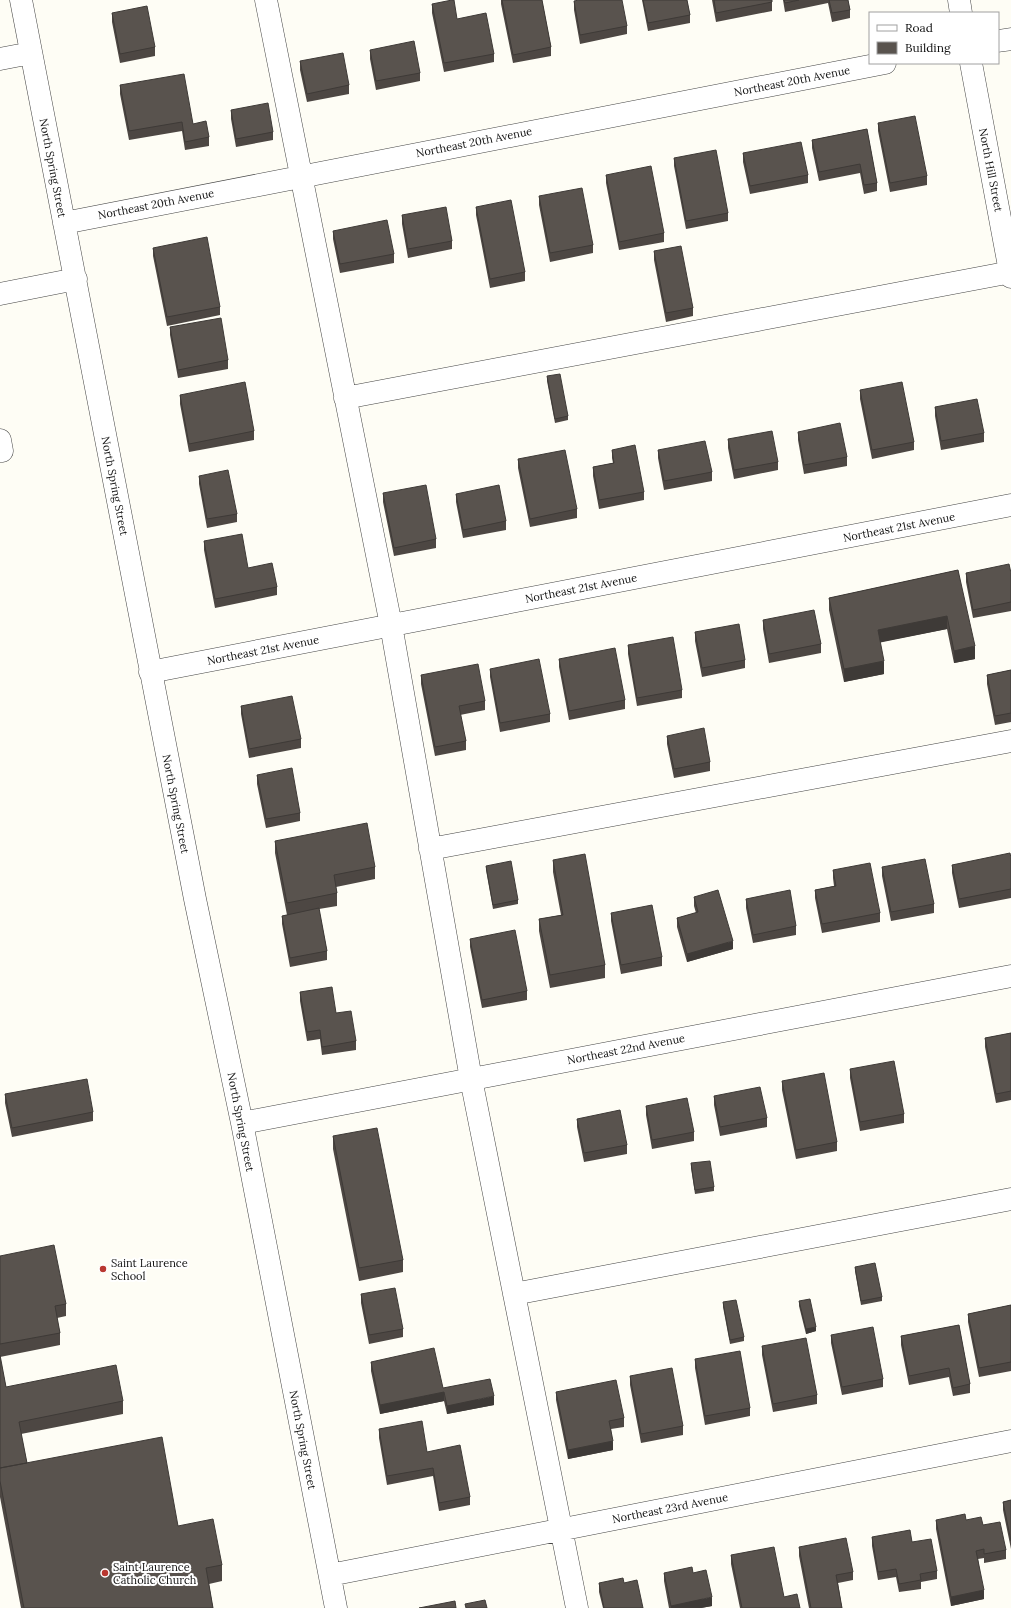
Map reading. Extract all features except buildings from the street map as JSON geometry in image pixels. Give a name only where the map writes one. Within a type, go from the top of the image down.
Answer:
[{"type":"street","name":"North Spring Street","points":[[21,0],[76,279],[194,899],[242,1123],[336,1608]]},
{"type":"street","points":[[266,0],[391,625],[471,1079],[577,1608]]},
{"type":"street","points":[[958,0],[961,12]]},
{"type":"street","points":[[999,41],[1011,38]]},
{"type":"street","points":[[0,59],[31,53]]},
{"type":"street","name":"Northeast 20th Avenue","points":[[64,223],[880,64]]},
{"type":"street","name":"North Hill Street","points":[[971,64],[1011,274]]},
{"type":"street","points":[[345,398],[1011,274]]},
{"type":"street","points":[[0,294],[76,279]]},
{"type":"street","points":[[0,440],[2,451],[0,451]]},
{"type":"street","name":"Northeast 21st Avenue","points":[[150,672],[1011,505]]},
{"type":"street","points":[[430,850],[1011,741]]},
{"type":"street","name":"Northeast 22nd Avenue","points":[[242,1123],[1011,976]]},
{"type":"street","points":[[514,1294],[1011,1199]]},
{"type":"street","name":"Northeast 23rd Avenue","points":[[330,1575],[1011,1441]]},
{"type":"place","name":"Saint Laurence School","points":[[103,1269]]},
{"type":"place","name":"Saint Laurence Catholic Church","points":[[105,1573]]}]
